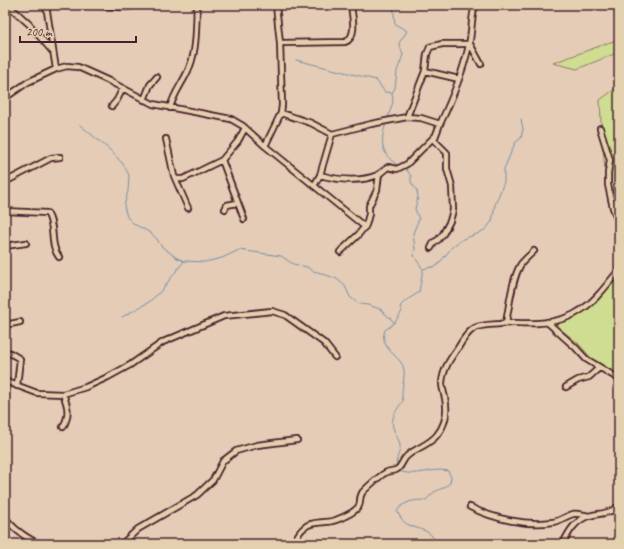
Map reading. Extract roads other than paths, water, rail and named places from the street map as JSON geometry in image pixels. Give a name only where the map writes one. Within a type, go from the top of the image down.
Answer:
[{"type":"street","points":[[8,5],[28,24],[53,52]]},
{"type":"street","points":[[46,5],[56,69]]},
{"type":"street","points":[[100,5],[146,5]]},
{"type":"street","points":[[170,108],[173,97],[184,81],[192,62],[197,5]]},
{"type":"street","points":[[265,146],[281,113],[282,95],[280,43],[276,5]]},
{"type":"street","points":[[280,43],[349,41],[353,32],[351,5]]},
{"type":"street","points":[[320,175],[334,179],[347,180],[379,174],[388,167],[397,169],[407,164],[435,135],[459,79],[470,44],[472,20],[476,5]]},
{"type":"street","points":[[407,117],[425,71],[427,54],[430,47],[442,44],[470,44]]},
{"type":"street","points":[[470,44],[481,64]]},
{"type":"street","points":[[5,98],[28,82],[56,69],[67,66],[78,67],[153,104],[231,119],[245,128],[365,227]]},
{"type":"street","points":[[425,71],[459,79]]},
{"type":"street","points":[[144,100],[150,86],[157,77]]},
{"type":"street","points":[[112,106],[123,88]]},
{"type":"street","points":[[281,113],[311,124],[332,134],[407,117],[421,118],[440,124]]},
{"type":"street","points":[[177,179],[183,178],[222,160],[238,141],[245,128]]},
{"type":"street","points":[[600,128],[610,160],[608,185],[613,208],[619,224]]},
{"type":"street","points":[[314,186],[320,175],[332,134]]},
{"type":"street","points":[[431,248],[434,242],[443,234],[450,221],[453,210],[452,186],[446,169],[447,153],[435,142],[435,135]]},
{"type":"street","points":[[166,138],[174,176],[177,179],[188,208]]},
{"type":"street","points":[[5,182],[51,158],[60,157]]},
{"type":"street","points":[[222,160],[244,219]]},
{"type":"street","points":[[340,252],[346,248],[365,227],[369,214],[369,206],[376,190],[379,174]]},
{"type":"street","points":[[225,209],[228,205],[238,203]]},
{"type":"street","points":[[5,211],[47,213],[50,220],[54,246],[59,257]]},
{"type":"street","points":[[5,246],[26,243]]},
{"type":"street","points":[[506,323],[510,296],[518,272],[521,265],[534,251]]},
{"type":"street","points":[[293,544],[304,527],[310,524],[339,519],[356,509],[359,506],[361,496],[364,492],[383,474],[400,467],[405,457],[428,443],[437,435],[446,418],[446,404],[442,383],[446,364],[466,337],[476,328],[506,323],[547,322],[564,319],[581,311],[591,302],[619,270]]},
{"type":"street","points":[[5,381],[37,393],[63,394],[108,377],[130,366],[163,342],[188,330],[228,315],[268,311],[278,312],[285,315],[320,340],[335,357]]},
{"type":"street","points":[[5,325],[20,322]]},
{"type":"street","points":[[547,322],[575,347],[586,360],[619,379]]},
{"type":"street","points":[[5,352],[10,353],[20,359],[17,386]]},
{"type":"street","points":[[566,387],[578,380],[589,377],[599,368]]},
{"type":"street","points":[[63,394],[66,401],[68,415],[64,426]]},
{"type":"street","points":[[122,544],[138,529],[196,495],[213,480],[223,461],[236,451],[257,445],[297,440]]},
{"type":"street","points":[[563,544],[567,535],[574,526],[584,518],[612,511],[619,506]]},
{"type":"street","points":[[470,508],[489,516],[506,520],[533,523],[553,522],[574,514],[589,516]]},
{"type":"street","points":[[5,517],[20,532],[39,544]]},
{"type":"waterway","points":[[387,120],[393,102],[392,93],[395,88],[397,71],[403,55],[399,43],[407,31],[395,24],[393,5]]},
{"type":"waterway","points":[[296,60],[376,80],[385,92],[392,93]]},
{"type":"waterway","points":[[397,466],[396,461],[400,451],[400,445],[392,422],[394,414],[403,401],[402,393],[404,370],[401,362],[385,344],[385,330],[393,324],[398,317],[402,311],[400,307],[406,300],[419,292],[423,269],[437,266],[453,246],[463,239],[486,229],[492,221],[495,205],[504,182],[504,169],[515,143],[521,138],[523,129],[521,119]]},
{"type":"waterway","points":[[386,123],[382,142],[383,147],[388,157],[399,166]]},
{"type":"waterway","points":[[80,125],[110,150],[123,164],[129,175],[128,191],[124,206],[127,217],[134,224],[149,232],[157,239],[161,246],[177,258],[184,261],[205,262],[222,258],[239,250],[281,256],[293,264],[307,267],[313,271],[337,279],[345,286],[350,297],[355,301],[360,304],[380,309],[394,322]]},
{"type":"waterway","points":[[403,168],[406,169],[411,176],[411,182],[417,191],[418,197],[415,209],[419,219],[413,233],[415,249],[414,256],[422,268]]},
{"type":"waterway","points":[[122,317],[149,302],[161,291],[184,261]]},
{"type":"waterway","points":[[399,471],[406,473],[418,473],[441,470],[448,471],[451,477],[450,483],[434,492],[426,500],[417,500],[406,503],[397,511],[407,524],[424,530],[430,534],[435,541],[433,544]]}]
